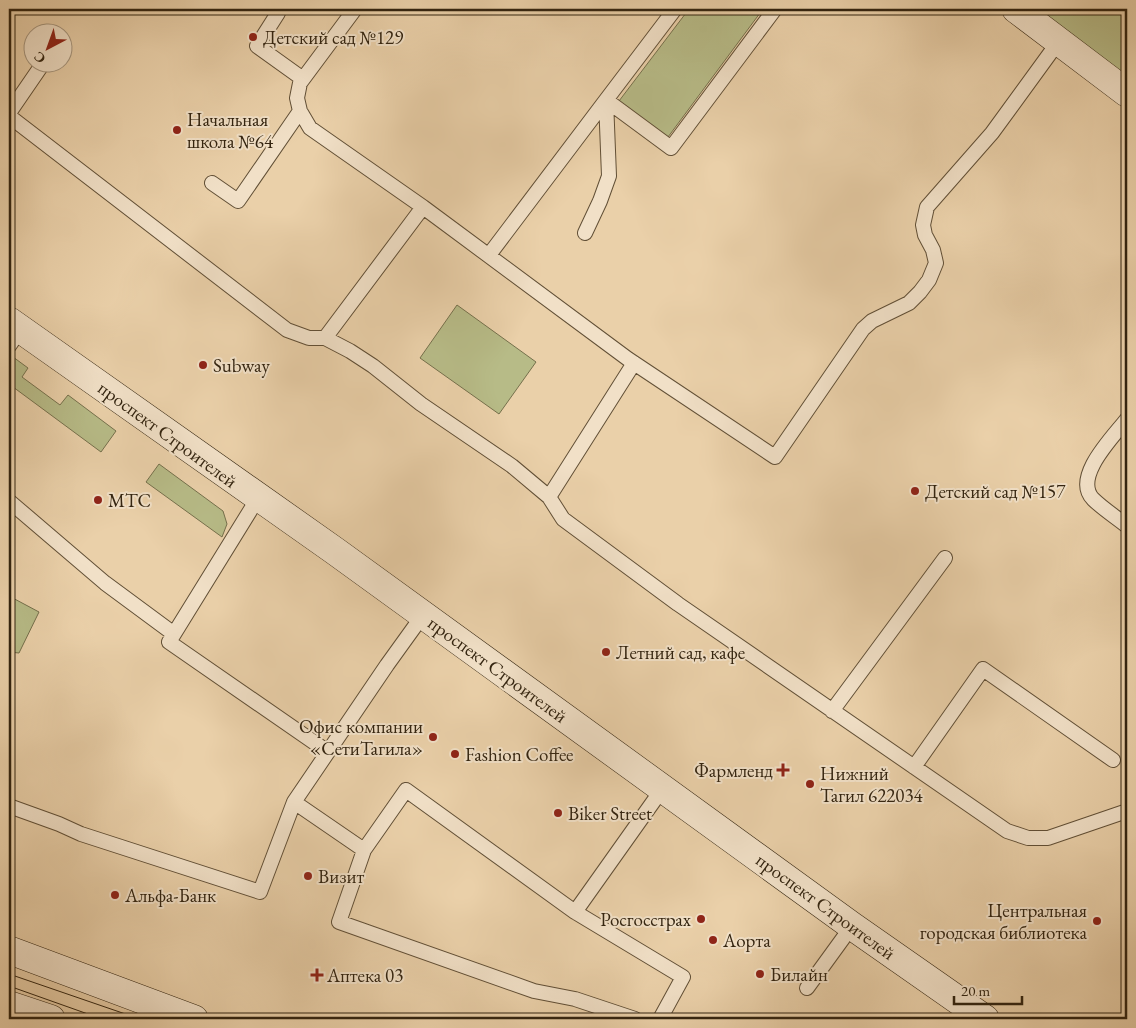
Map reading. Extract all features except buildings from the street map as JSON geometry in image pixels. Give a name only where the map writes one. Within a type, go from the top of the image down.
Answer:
[{"type":"street","points":[[1016,9],[1127,94]]},
{"type":"street","name":"проспект Строителей","points":[[13,332],[146,417],[852,926],[985,1019]]},
{"type":"street","points":[[9,950],[194,1019]]},
{"type":"street","points":[[9,1005],[51,1019]]},
{"type":"lane","points":[[355,9],[303,79],[297,98],[300,111],[310,128],[423,207],[634,363],[775,457],[863,329],[872,321],[909,303],[929,280],[936,263],[933,250],[925,235],[923,224],[928,207],[992,133],[1059,42]]},
{"type":"lane","points":[[489,255],[675,9]]},
{"type":"lane","points":[[606,100],[671,148],[775,9]]},
{"type":"lane","points":[[278,13],[257,46],[303,79]]},
{"type":"lane","points":[[37,72],[9,114],[287,330],[309,338],[325,338],[373,366],[421,404],[512,466],[549,497],[563,519],[678,604],[1007,831],[1028,838],[1048,838],[1127,811]]},
{"type":"lane","points":[[585,233],[609,176],[606,100]]},
{"type":"lane","points":[[212,183],[238,201],[300,111]]},
{"type":"lane","points":[[325,338],[423,207]]},
{"type":"lane","points":[[549,497],[634,363]]},
{"type":"lane","points":[[1127,419],[1090,468],[1088,486],[1092,499],[1127,526]]},
{"type":"lane","points":[[258,498],[169,642],[328,752]]},
{"type":"lane","points":[[9,501],[105,583],[174,634]]},
{"type":"lane","points":[[832,711],[945,558]]},
{"type":"lane","points":[[9,806],[81,834],[260,892],[294,802],[423,615]]},
{"type":"lane","points":[[914,767],[982,669],[1113,760]]},
{"type":"lane","points":[[575,912],[663,788]]},
{"type":"lane","points":[[635,1019],[575,999],[534,991],[338,922],[364,850],[406,790],[575,912],[683,977],[660,1019]]},
{"type":"lane","points":[[294,802],[364,850]]},
{"type":"lane","points":[[807,988],[852,926]]},
{"type":"green space","points":[[689,9],[763,9],[668,137],[619,101]]},
{"type":"green space","points":[[1034,9],[1127,9],[1127,81]]},
{"type":"green space","points":[[457,305],[536,362],[499,414],[420,358]]},
{"type":"green space","points":[[9,354],[28,368],[22,377],[60,405],[68,395],[116,431],[101,452],[9,384]]},
{"type":"green space","points":[[159,464],[223,511],[227,524],[222,537],[146,482]]},
{"type":"green space","points":[[9,596],[39,612],[19,653],[9,652]]},
{"type":"tram line","points":[[9,974],[140,1019]]},
{"type":"tram line","points":[[9,986],[102,1019]]},
{"type":"place","name":"Детский сад №129","points":[[253,37]]},
{"type":"place","name":"Начальная школа №64","points":[[177,130]]},
{"type":"place","name":"Subway","points":[[203,365]]},
{"type":"place","name":"Детский сад №157","points":[[915,491]]},
{"type":"place","name":"МТС","points":[[98,500]]},
{"type":"place","name":"Летний сад, кафе","points":[[606,652]]},
{"type":"place","name":"Офис компании «СетиТагила»","points":[[433,737]]},
{"type":"place","name":"Fashion Coffee","points":[[455,754]]},
{"type":"place","name":"Фармленд","points":[[783,770]]},
{"type":"place","name":"Нижний Тагил 622034","points":[[810,784]]},
{"type":"place","name":"Biker Street","points":[[558,813]]},
{"type":"place","name":"Визит","points":[[308,876]]},
{"type":"place","name":"Альфа-Банк","points":[[115,895]]},
{"type":"place","name":"Росгосстрах","points":[[701,919]]},
{"type":"place","name":"Центральная городская библиотека","points":[[1097,921]]},
{"type":"place","name":"Аорта","points":[[713,940]]},
{"type":"place","name":"Билайн","points":[[760,974]]},
{"type":"place","name":"Аптека 03","points":[[317,975]]}]
